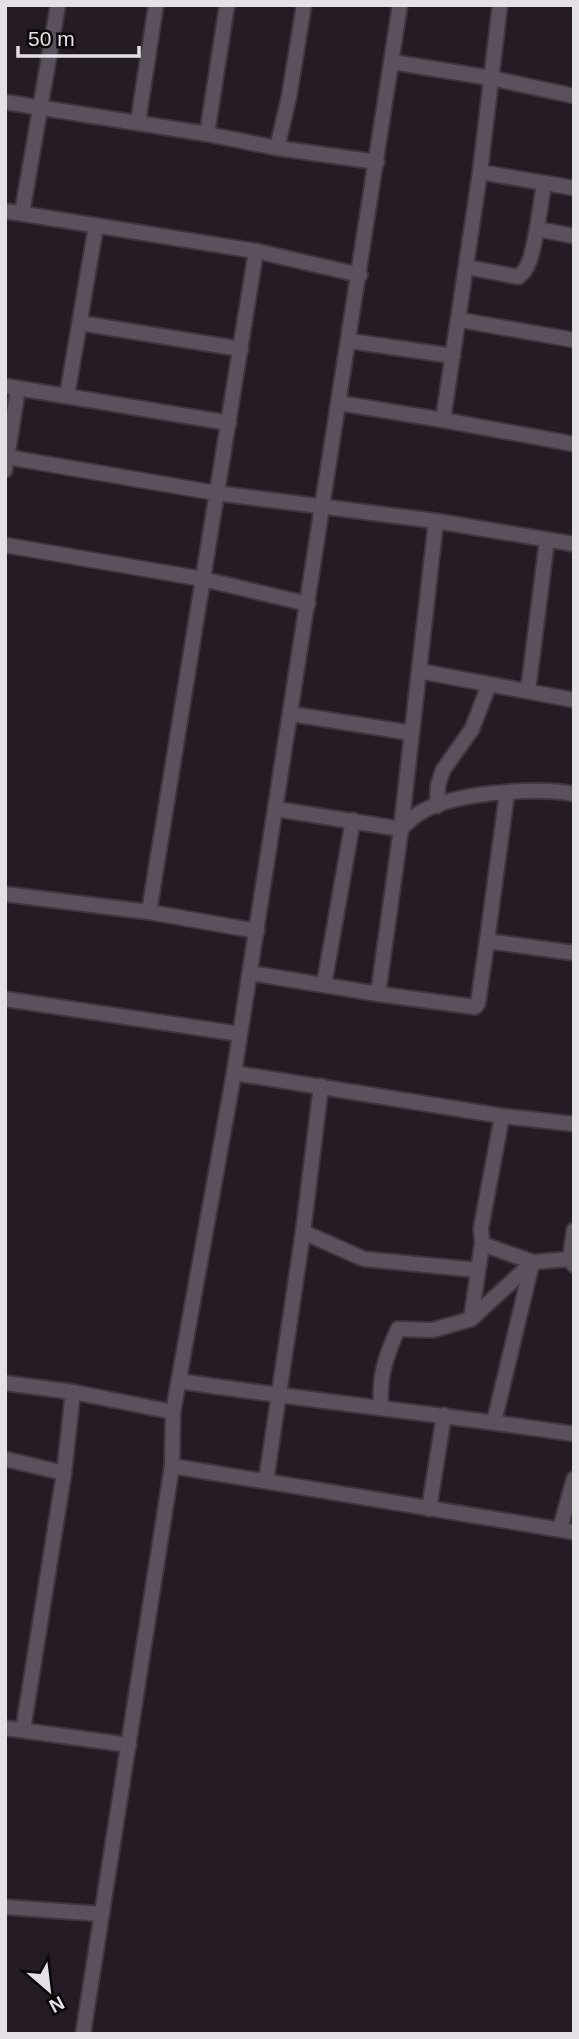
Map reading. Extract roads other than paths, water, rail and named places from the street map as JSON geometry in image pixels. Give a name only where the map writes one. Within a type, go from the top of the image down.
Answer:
[{"type":"street","points":[[22,213],[58,5]]},
{"type":"street","points":[[138,122],[156,5]]},
{"type":"street","points":[[207,134],[227,5]]},
{"type":"street","points":[[277,148],[289,97],[304,5]]},
{"type":"street","points":[[83,2034],[172,1466],[173,1412],[234,1073],[350,341],[400,5]]},
{"type":"street","points":[[443,420],[460,320],[500,5]]},
{"type":"street","points":[[392,62],[491,78],[574,96]]},
{"type":"street","points":[[5,102],[138,122],[277,148],[377,162]]},
{"type":"street","points":[[480,172],[574,188]]},
{"type":"street","points":[[467,267],[518,276],[524,273],[529,264],[537,229],[544,183]]},
{"type":"street","points":[[5,211],[256,251],[360,275]]},
{"type":"street","points":[[67,396],[96,226]]},
{"type":"street","points":[[537,229],[574,236]]},
{"type":"street","points":[[149,912],[256,251]]},
{"type":"street","points":[[460,320],[574,340]]},
{"type":"street","points":[[80,323],[241,349]]},
{"type":"street","points":[[350,341],[453,356]]},
{"type":"street","points":[[229,423],[12,387],[6,464],[436,521],[574,544]]},
{"type":"street","points":[[340,403],[574,444]]},
{"type":"street","points":[[379,994],[401,829],[436,521]]},
{"type":"street","points":[[528,691],[547,540]]},
{"type":"street","points":[[5,545],[204,579],[308,604]]},
{"type":"street","points":[[419,671],[574,700]]},
{"type":"street","points":[[437,806],[438,785],[443,770],[472,729],[489,685]]},
{"type":"street","points":[[291,714],[412,733]]},
{"type":"street","points":[[401,829],[418,814],[466,797],[529,791],[574,794]]},
{"type":"street","points":[[250,973],[475,1007],[478,1003],[507,793]]},
{"type":"street","points":[[276,809],[401,829]]},
{"type":"street","points":[[324,985],[353,820]]},
{"type":"street","points":[[5,894],[149,912],[257,930]]},
{"type":"street","points":[[487,941],[574,953]]},
{"type":"street","points":[[5,999],[240,1034]]},
{"type":"street","points":[[234,1073],[502,1116],[574,1124]]},
{"type":"street","points":[[266,1481],[303,1232],[321,1086]]},
{"type":"street","points":[[471,1319],[482,1244],[481,1228],[502,1116]]},
{"type":"street","points":[[482,1244],[533,1262],[572,1262],[574,1230]]},
{"type":"street","points":[[303,1232],[364,1259],[478,1270]]},
{"type":"street","points":[[381,1408],[379,1382],[398,1329],[433,1330],[471,1319],[533,1262]]},
{"type":"street","points":[[494,1422],[533,1262]]},
{"type":"street","points":[[179,1381],[574,1434]]},
{"type":"street","points":[[5,1383],[73,1392],[173,1412]]},
{"type":"street","points":[[23,1730],[64,1473],[73,1392]]},
{"type":"street","points":[[429,1509],[443,1415]]},
{"type":"street","points":[[5,1459],[64,1473]]},
{"type":"street","points":[[172,1466],[567,1531],[574,1479]]},
{"type":"street","points":[[5,1728],[129,1745]]},
{"type":"street","points":[[5,1907],[102,1914]]}]
